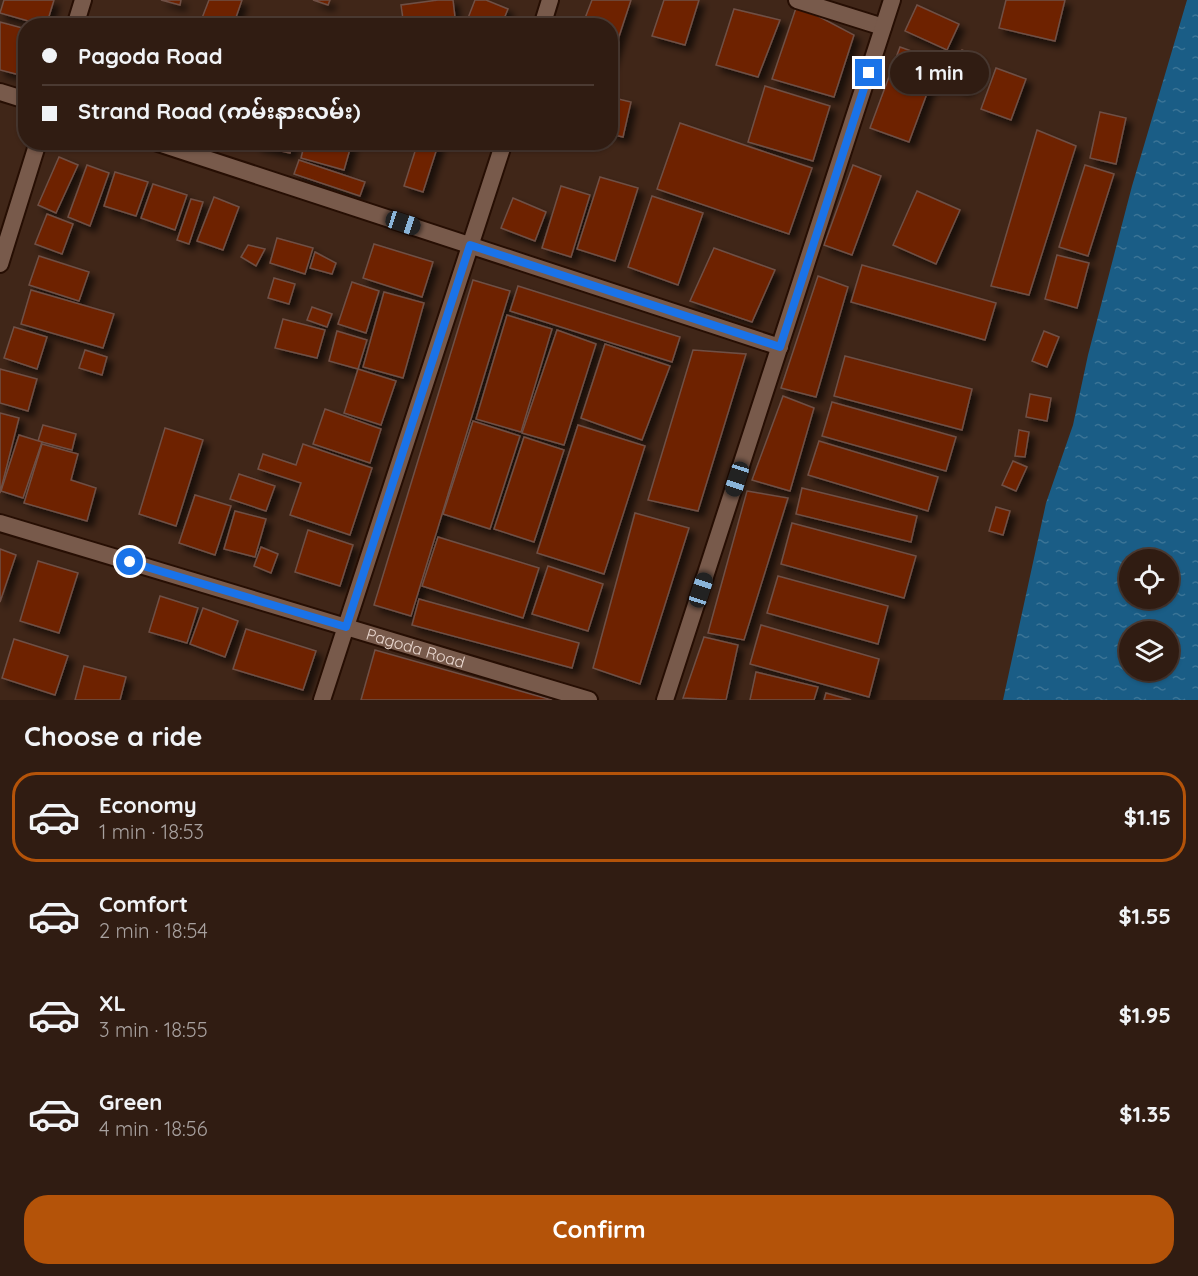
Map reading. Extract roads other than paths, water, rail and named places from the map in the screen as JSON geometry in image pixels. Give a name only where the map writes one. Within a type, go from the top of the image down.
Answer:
[{"type":"street","points":[[77,18],[83,0]]},
{"type":"street","points":[[544,18],[550,0]]},
{"type":"street","points":[[796,0],[883,27]]},
{"type":"street","points":[[665,700],[892,0]]},
{"type":"street","points":[[0,92],[18,98]]},
{"type":"street","points":[[0,264],[36,150]]},
{"type":"street","points":[[180,150],[780,347]]},
{"type":"street","points":[[322,700],[501,150]]},
{"type":"street","name":"Pagoda Road","points":[[0,523],[588,700]]},
{"type":"water","points":[[1187,0],[1198,0],[1198,700],[1003,700],[1046,503],[1073,425],[1088,355],[1132,186]]}]
